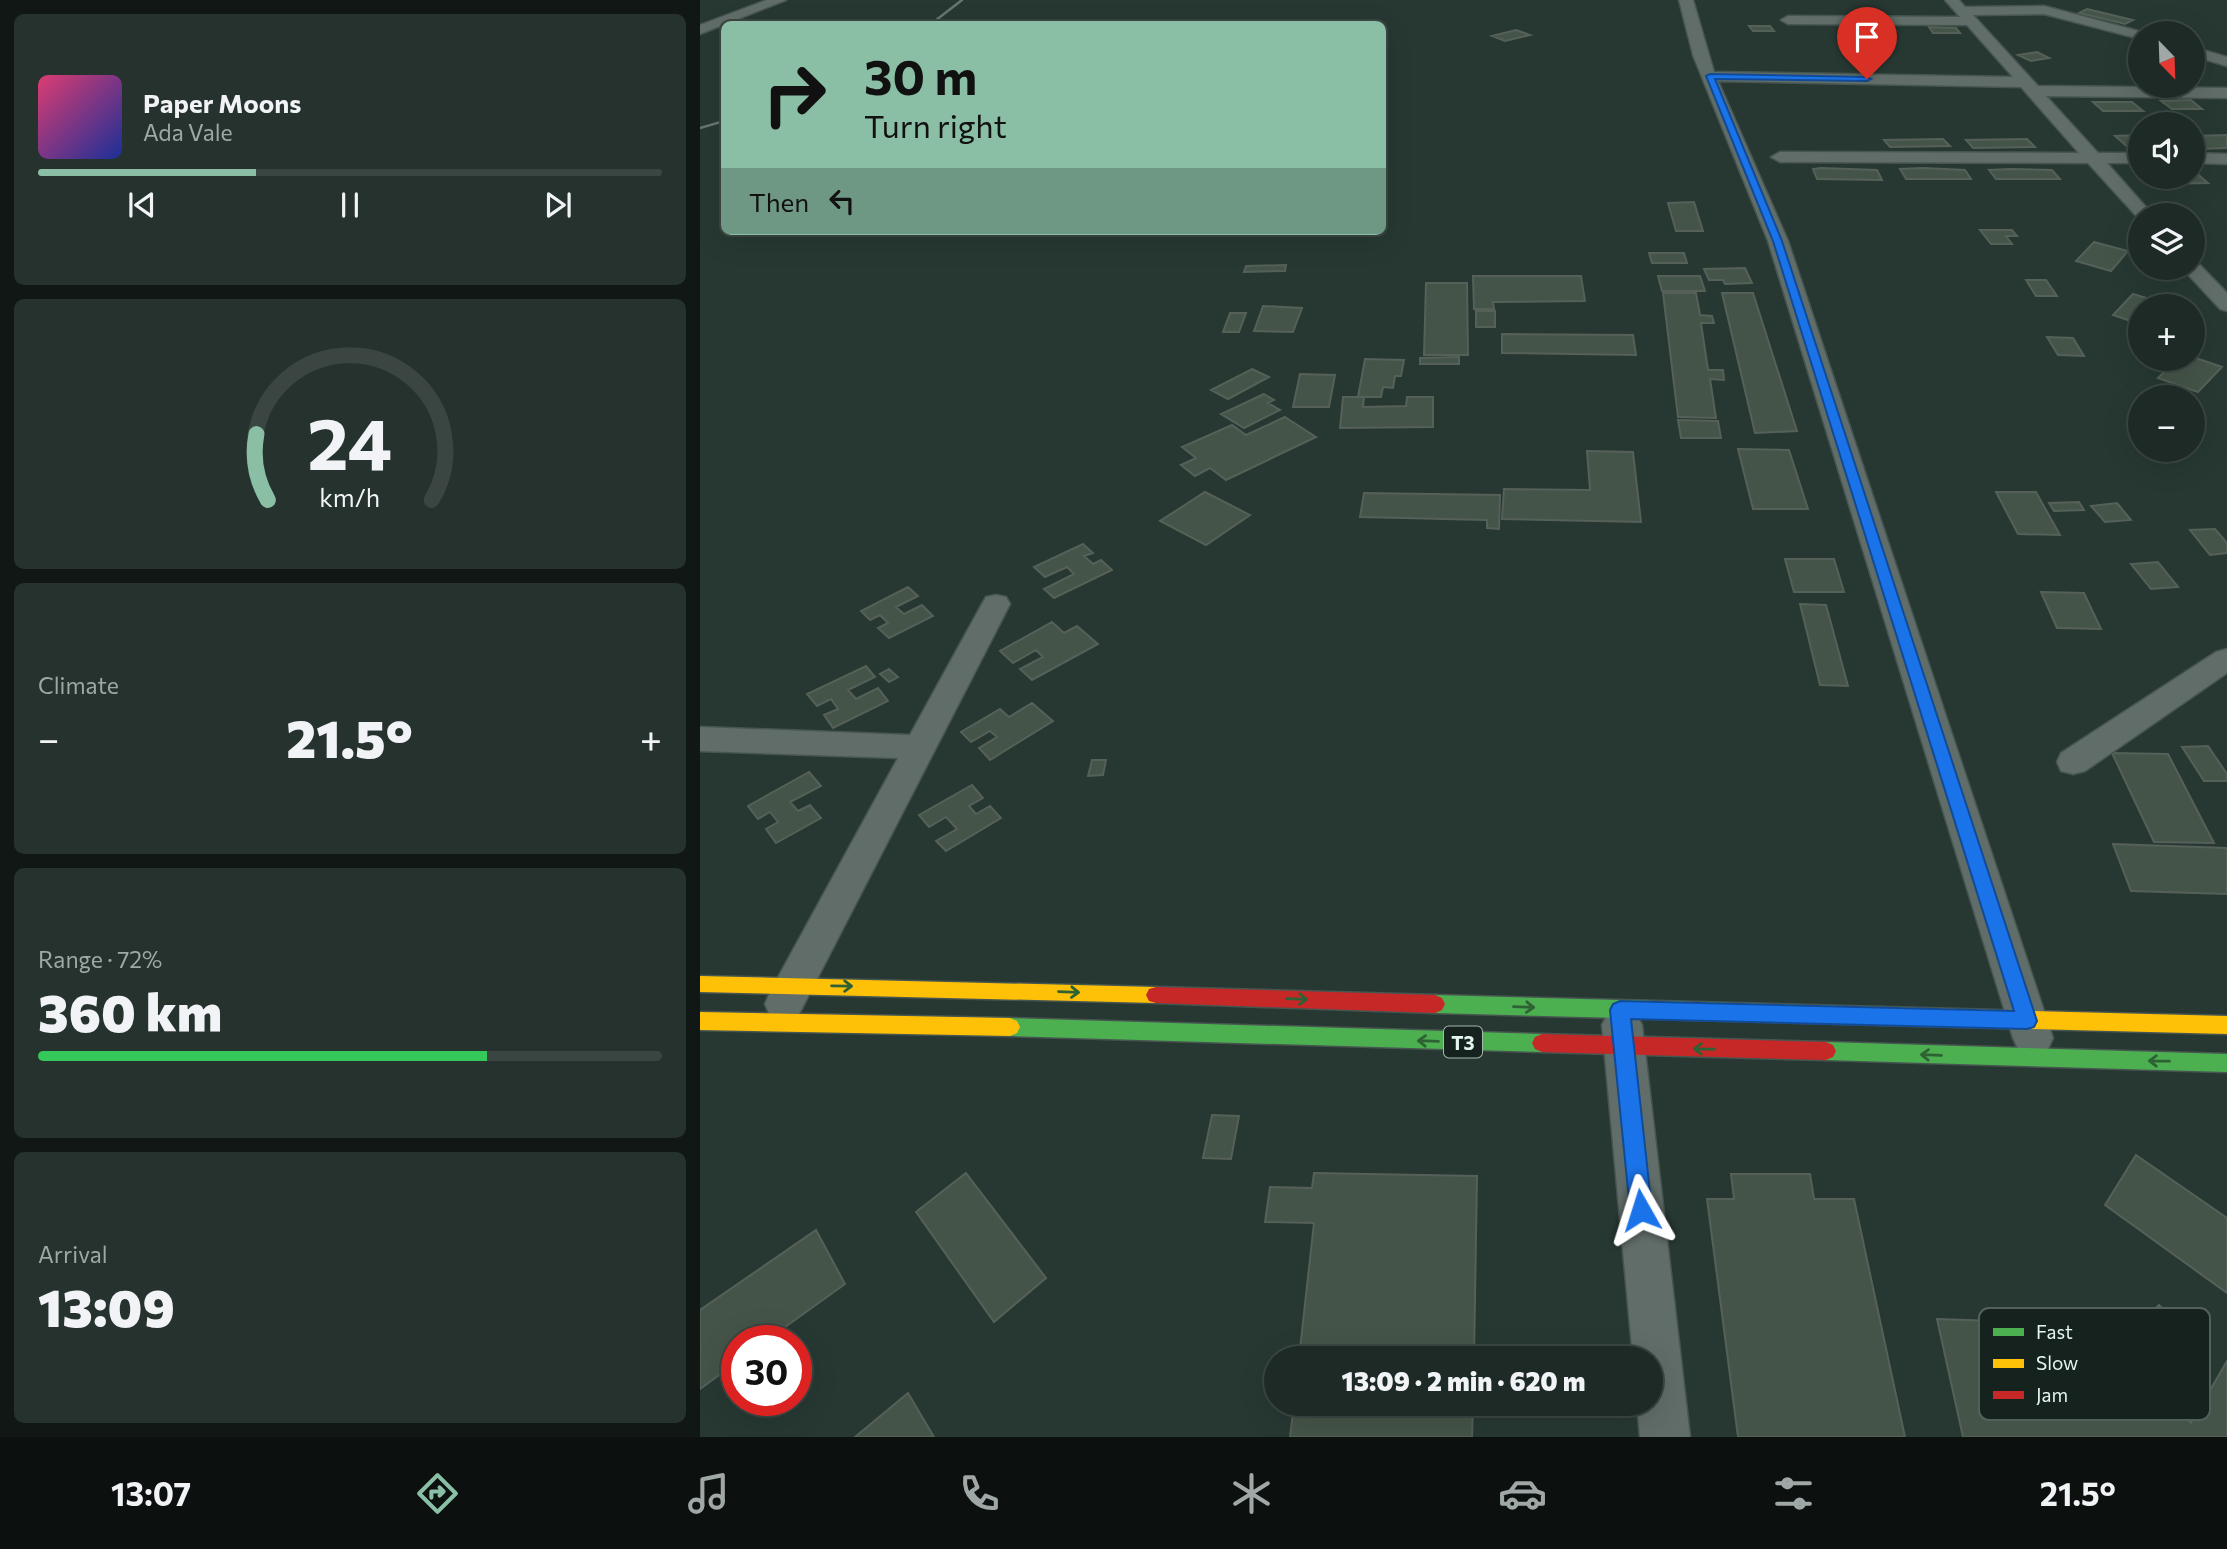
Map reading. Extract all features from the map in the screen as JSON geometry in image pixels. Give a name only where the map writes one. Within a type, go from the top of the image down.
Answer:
[{"type":"highway","name":"T3","points":[[700,984],[793,985],[1622,1028],[2040,1059],[2227,1063]]},
{"type":"highway","name":"T3","points":[[700,1021],[1622,1028],[2027,1021],[2227,1025]]},
{"type":"street","points":[[724,21],[779,0]]},
{"type":"street","points":[[1686,0],[1700,55],[1777,241],[2040,1059]]},
{"type":"street","points":[[1788,20],[1961,11],[2044,10],[2128,32]]},
{"type":"street","points":[[1961,11],[2133,203]]},
{"type":"street","points":[[700,30],[721,22]]},
{"type":"street","points":[[2205,55],[2227,62]]},
{"type":"street","points":[[1710,76],[2227,93]]},
{"type":"street","points":[[1780,157],[2128,158]]},
{"type":"street","points":[[2205,158],[2227,159]]},
{"type":"street","points":[[2203,280],[2227,305]]},
{"type":"street","points":[[776,1021],[996,604]]},
{"type":"street","points":[[2073,762],[2227,659]]},
{"type":"street","points":[[700,739],[919,747]]},
{"type":"street","points":[[1622,1028],[1665,1437]]},
{"type":"building","points":[[2087,9],[2133,20],[2125,24],[2079,13]]},
{"type":"building","points":[[1749,26],[1770,26],[1774,31],[1753,31]]},
{"type":"building","points":[[1929,27],[1956,28],[1960,33],[1933,33]]},
{"type":"building","points":[[1516,30],[1530,35],[1505,41],[1492,36]]},
{"type":"building","points":[[2037,52],[2049,58],[2031,61],[2018,55]]},
{"type":"building","points":[[2191,100],[2202,109],[2172,109],[2161,101]]},
{"type":"building","points":[[2093,102],[2132,102],[2143,111],[2103,111]]},
{"type":"building","points":[[2128,135],[2128,147],[2115,136]]},
{"type":"building","points":[[2227,135],[2227,148],[2205,149],[2205,136]]},
{"type":"building","points":[[1943,139],[1950,146],[1890,147],[1884,140]]},
{"type":"building","points":[[2027,139],[2035,147],[1973,148],[1966,140]]},
{"type":"building","points":[[1813,169],[1877,170],[1882,180],[1817,179]]},
{"type":"building","points":[[1900,169],[1965,170],[1971,179],[1906,179]]},
{"type":"building","points":[[1989,170],[2052,170],[2060,179],[1996,179]]},
{"type":"building","points":[[1694,202],[1703,231],[1676,231],[1668,203]]},
{"type":"building","points":[[1980,230],[2012,230],[2017,236],[2006,236],[2012,244],[1991,244]]},
{"type":"building","points":[[2094,242],[2128,251],[2111,271],[2076,261]]},
{"type":"building","points":[[1649,253],[1684,253],[1687,263],[1652,263]]},
{"type":"building","points":[[1286,265],[1285,271],[1244,272],[1246,266]]},
{"type":"building","points":[[1745,268],[1752,283],[1725,284],[1723,280],[1709,280],[1704,269]]},
{"type":"building","points":[[1473,276],[1581,276],[1585,301],[1493,302],[1494,309],[1474,309]]},
{"type":"building","points":[[1658,276],[1700,276],[1705,291],[1662,291]]},
{"type":"building","points":[[2026,280],[2046,280],[2057,296],[2036,296]]},
{"type":"building","points":[[1426,283],[1467,283],[1468,355],[1424,355]]},
{"type":"building","points":[[1663,293],[1696,293],[1700,315],[1712,316],[1714,323],[1701,323],[1708,370],[1723,370],[1724,380],[1710,379],[1716,418],[1678,417]]},
{"type":"building","points":[[1722,293],[1753,293],[1797,431],[1755,433]]},
{"type":"building","points":[[2128,299],[2128,320],[2113,315]]},
{"type":"building","points":[[1263,306],[1302,308],[1293,332],[1254,331]]},
{"type":"building","points":[[1476,311],[1495,311],[1495,327],[1476,327]]},
{"type":"building","points":[[1230,313],[1246,313],[1239,332],[1223,332]]},
{"type":"building","points":[[1502,334],[1633,335],[1636,355],[1502,353]]},
{"type":"building","points":[[2047,337],[2073,338],[2084,356],[2058,355]]},
{"type":"building","points":[[1459,357],[1459,364],[1420,364],[1420,358]]},
{"type":"building","points":[[1365,359],[1404,360],[1401,376],[1395,376],[1393,388],[1383,387],[1381,397],[1358,397]]},
{"type":"building","points":[[2205,361],[2222,367],[2205,385],[2178,385],[2158,378],[2165,371],[2205,371]]},
{"type":"building","points":[[1252,369],[1269,377],[1228,399],[1211,390]]},
{"type":"building","points":[[1300,374],[1335,375],[1329,407],[1293,407]]},
{"type":"building","points":[[1264,394],[1274,400],[1268,403],[1280,410],[1244,428],[1221,414]]},
{"type":"building","points":[[1343,397],[1364,397],[1363,407],[1406,406],[1407,397],[1433,397],[1433,427],[1340,428]]},
{"type":"building","points":[[1285,417],[1316,437],[1226,480],[1210,468],[1195,476],[1181,465],[1196,458],[1182,447],[1232,425],[1246,435]]},
{"type":"building","points":[[1678,420],[1718,421],[1721,438],[1681,438]]},
{"type":"building","points":[[1738,449],[1789,450],[1808,509],[1753,509]]},
{"type":"building","points":[[1587,451],[1633,452],[1641,522],[1502,519],[1504,489],[1590,490]]},
{"type":"building","points":[[1205,492],[1250,515],[1206,545],[1160,521]]},
{"type":"building","points":[[1996,492],[2036,492],[2060,535],[2018,534]]},
{"type":"building","points":[[1364,493],[1500,495],[1499,529],[1487,528],[1487,520],[1360,517]]},
{"type":"building","points":[[2079,502],[2084,510],[2054,511],[2049,503]]},
{"type":"building","points":[[2117,503],[2131,520],[2105,522],[2091,506]]},
{"type":"building","points":[[2215,529],[2227,543],[2227,553],[2210,555],[2190,530]]},
{"type":"building","points":[[1083,544],[1093,553],[1084,556],[1093,564],[1101,560],[1112,570],[1054,598],[1044,589],[1074,574],[1067,567],[1045,577],[1034,567]]},
{"type":"building","points":[[1785,559],[1834,559],[1844,592],[1794,592]]},
{"type":"building","points":[[2158,562],[2178,587],[2151,589],[2131,564]]},
{"type":"building","points":[[908,587],[918,596],[896,607],[904,614],[922,605],[933,616],[889,638],[878,628],[888,623],[880,615],[870,620],[861,611]]},
{"type":"building","points":[[2041,592],[2084,593],[2101,629],[2057,628]]},
{"type":"building","points":[[1800,604],[1826,605],[1848,686],[1820,685]]},
{"type":"building","points":[[1052,622],[1064,633],[1077,626],[1098,644],[1032,680],[1020,669],[1043,657],[1036,650],[1013,663],[1000,651]]},
{"type":"building","points":[[866,666],[875,677],[848,690],[856,699],[878,688],[888,701],[833,728],[824,715],[838,709],[831,699],[817,706],[807,694]]},
{"type":"building","points":[[889,669],[898,677],[889,682],[880,674]]},
{"type":"building","points":[[1032,703],[1053,721],[990,760],[979,748],[997,737],[990,731],[971,742],[961,732],[1000,709],[1009,717]]},
{"type":"building","points":[[2208,746],[2227,774],[2227,781],[2204,781],[2182,747]]},
{"type":"building","points":[[2112,753],[2168,754],[2214,843],[2154,842]]},
{"type":"building","points":[[1092,760],[1106,760],[1103,775],[1088,776]]},
{"type":"building","points":[[809,772],[821,786],[790,802],[798,811],[810,805],[821,818],[776,843],[766,829],[778,822],[770,812],[758,819],[748,806]]},
{"type":"building","points":[[972,785],[983,798],[969,806],[976,814],[990,806],[1001,818],[946,851],[936,841],[957,829],[946,817],[929,827],[919,815]]},
{"type":"building","points":[[2113,844],[2227,848],[2227,894],[2131,891]]},
{"type":"building","points":[[1212,1115],[1239,1116],[1231,1159],[1203,1158]]},
{"type":"building","points":[[2136,1155],[2227,1218],[2227,1293],[2105,1205]]},
{"type":"building","points":[[966,1173],[1046,1278],[994,1322],[916,1212]]},
{"type":"building","points":[[1314,1173],[1477,1176],[1474,1346],[1300,1346],[1314,1223],[1265,1222],[1270,1187],[1312,1188]]},
{"type":"building","points":[[1731,1174],[1810,1174],[1814,1199],[1854,1199],[1905,1437],[1738,1437],[1707,1199],[1734,1199]]},
{"type":"building","points":[[816,1230],[845,1284],[788,1325],[721,1325],[721,1374],[700,1389],[700,1310]]},
{"type":"building","points":[[1937,1319],[1979,1320],[1979,1420],[2188,1420],[2191,1423],[2193,1420],[2210,1420],[2210,1390],[2227,1361],[2227,1437],[1963,1437]]},
{"type":"building","points":[[908,1393],[934,1437],[855,1437]]},
{"type":"building","points":[[1293,1416],[1473,1416],[1472,1437],[1290,1437]]},
{"type":"railway","points":[[935,21],[962,0]]},
{"type":"railway","points":[[700,128],[721,122]]},
{"type":"traffic: fast","points":[[1435,1004],[1881,1016]]},
{"type":"traffic: fast","points":[[1010,1027],[1542,1043]]},
{"type":"traffic: fast","points":[[1826,1051],[2227,1063]]},
{"type":"traffic: slow","points":[[700,984],[1156,995]]},
{"type":"traffic: slow","points":[[1881,1016],[2227,1025]]},
{"type":"traffic: slow","points":[[700,1021],[1010,1027]]},
{"type":"traffic: jam","points":[[1156,995],[1435,1004]]},
{"type":"traffic: jam","points":[[1542,1043],[1826,1051]]},
{"type":"route","points":[[1641,1210],[1620,1010],[2027,1021],[1777,241],[1710,76],[1867,79]]}]
